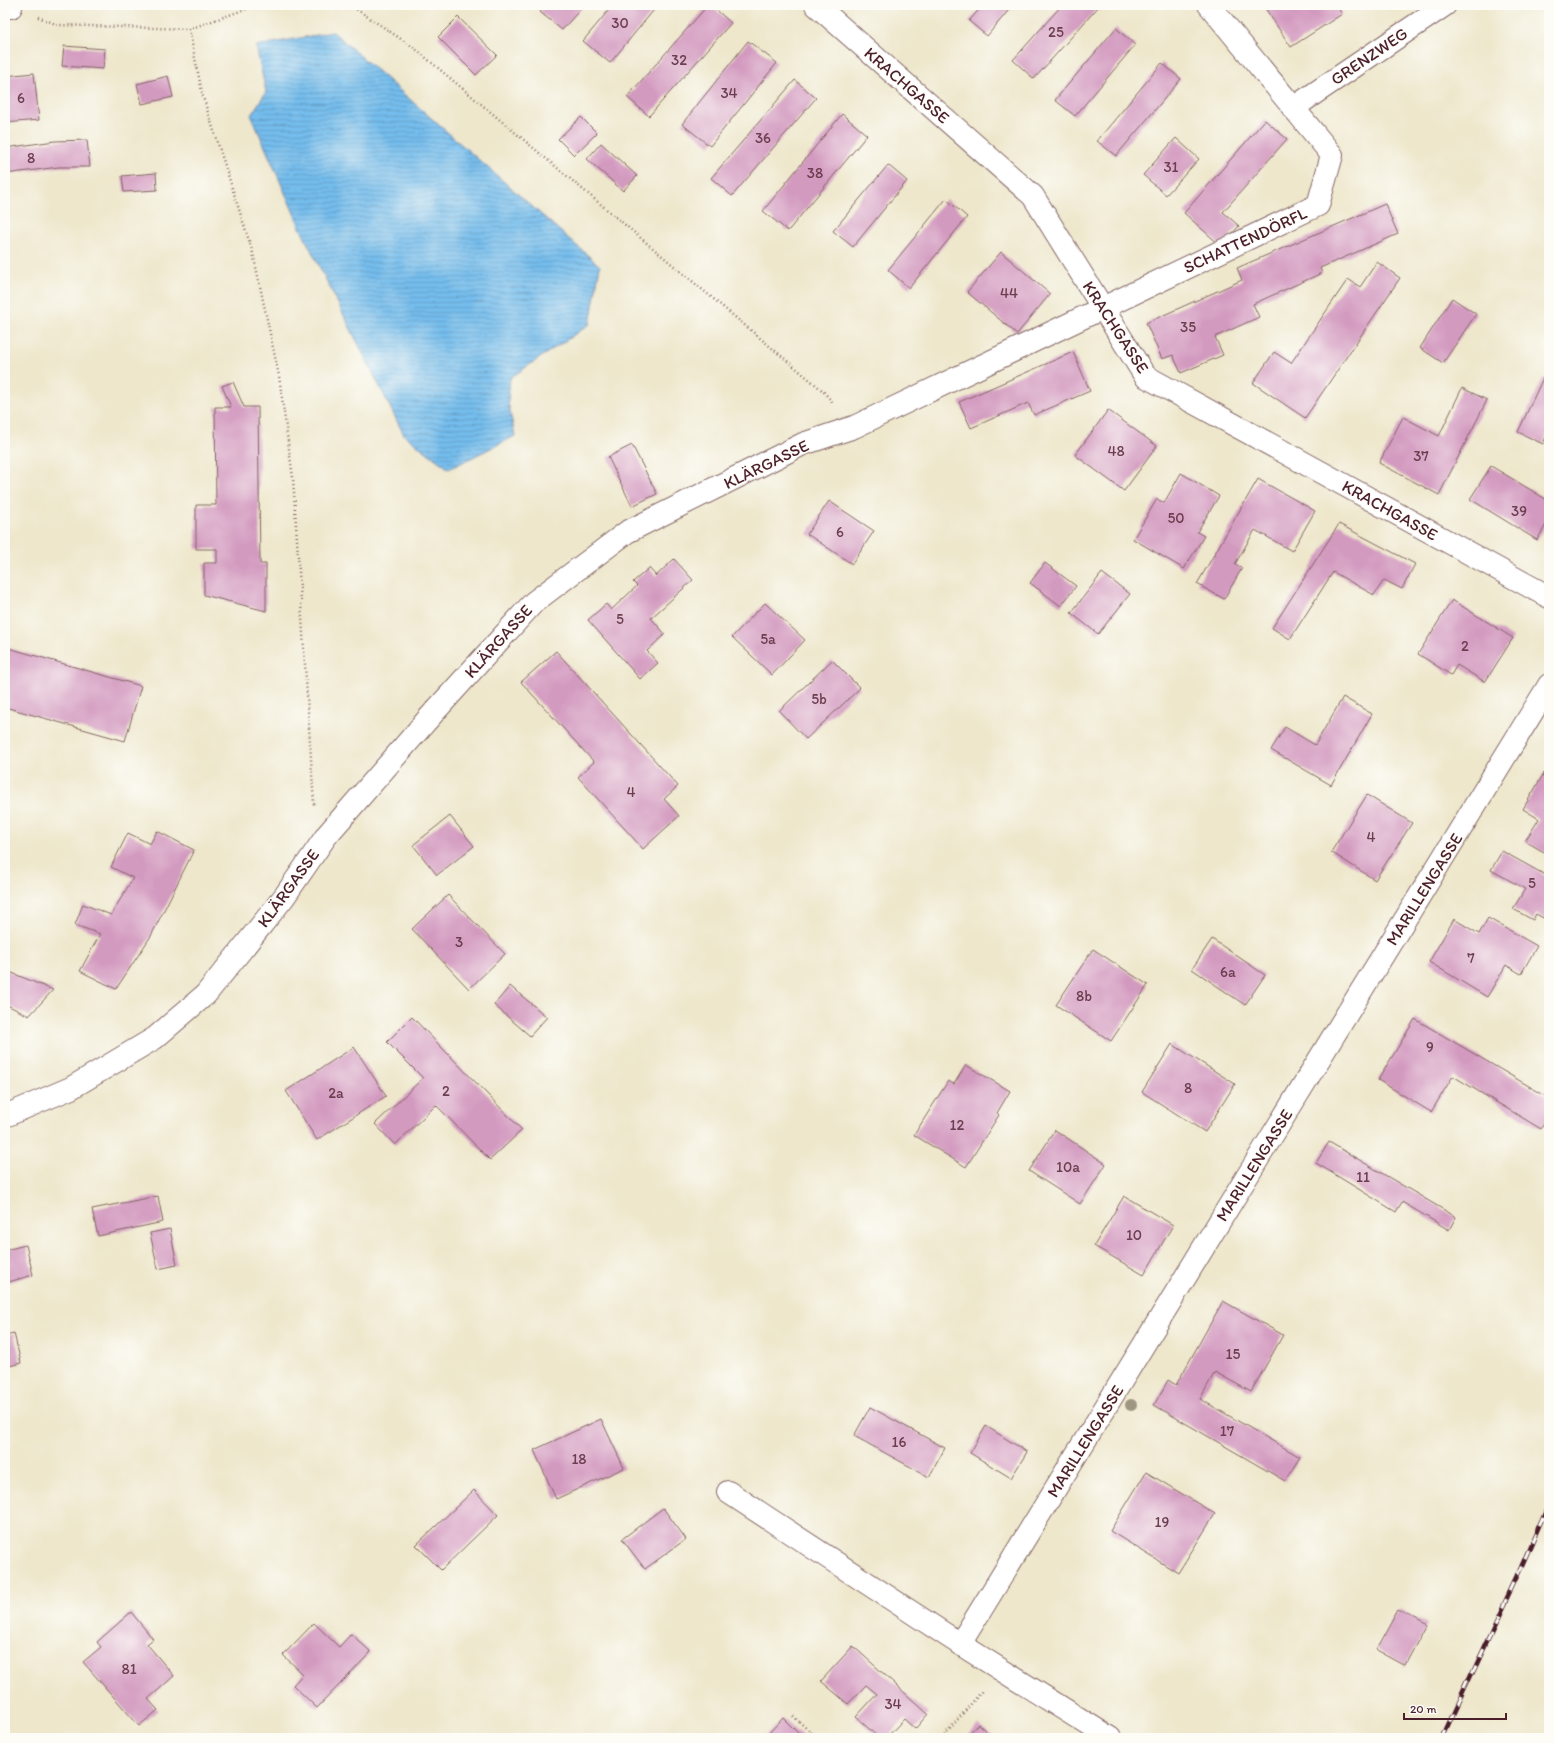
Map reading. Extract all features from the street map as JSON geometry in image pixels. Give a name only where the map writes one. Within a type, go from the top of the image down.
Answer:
[{"type":"street","name":"KRACHGASSE","points":[[816,5],[1033,196],[1144,376],[1549,597]]},
{"type":"street","name":"SCHATTENDÖRFL","points":[[1102,308],[1318,205],[1332,155],[1209,5]]},
{"type":"street","name":"GRENZWEG","points":[[1292,108],[1445,5]]},
{"type":"street","name":"KLÄRGASSE","points":[[5,1116],[71,1088],[155,1038],[201,999],[284,897],[327,835],[428,719],[534,602],[627,532],[803,444],[854,427],[1102,308]]},
{"type":"street","name":"MARILLENGASSE","points":[[960,1644],[1549,685]]},
{"type":"street","points":[[728,1492],[960,1644],[1110,1738]]},
{"type":"path","points":[[11,6],[58,25],[190,29],[258,5]]},
{"type":"path","points":[[350,5],[413,48],[822,390],[854,427]]},
{"type":"path","points":[[190,29],[203,97],[253,253],[279,376],[293,478],[314,801],[315,808],[327,835]]},
{"type":"path","points":[[942,1738],[1001,1670]]},
{"type":"path","points":[[793,1716],[817,1738]]},
{"type":"water","points":[[333,32],[600,266],[590,324],[510,378],[508,402],[515,436],[449,469],[404,435],[303,234],[251,115],[266,92],[256,46]]},
{"type":"building","points":[[546,5],[584,5],[562,30],[540,12]]},
{"type":"building","points":[[613,5],[658,5],[610,63],[583,41]]},
{"type":"building","points":[[708,5],[711,5],[731,23],[649,116],[627,97]]},
{"type":"building","points":[[983,5],[1013,5],[987,36],[969,21]]},
{"type":"building","points":[[1062,5],[1100,5],[1034,79],[1013,60]]},
{"type":"building","points":[[1263,5],[1336,5],[1342,14],[1291,47]]},
{"type":"building","points":[[458,17],[497,55],[476,75],[438,37]]},
{"type":"building","points":[[1116,28],[1135,45],[1075,116],[1055,100]]},
{"type":"building","points":[[748,41],[777,63],[710,146],[682,124]]},
{"type":"building","points":[[64,46],[105,49],[103,69],[62,66]]},
{"type":"building","points":[[1162,63],[1181,79],[1116,156],[1097,141]]},
{"type":"building","points":[[34,73],[39,120],[5,123],[5,76]]},
{"type":"building","points":[[168,76],[173,97],[142,104],[137,84]]},
{"type":"building","points":[[795,80],[816,98],[732,196],[711,178]]},
{"type":"building","points":[[842,114],[867,135],[788,231],[763,211]]},
{"type":"building","points":[[581,117],[597,133],[574,155],[558,139]]},
{"type":"building","points":[[1265,120],[1287,139],[1223,212],[1239,226],[1221,246],[1184,213]]},
{"type":"building","points":[[1176,138],[1199,159],[1166,195],[1143,175]]},
{"type":"building","points":[[87,140],[90,167],[59,167],[5,174],[5,148],[55,141]]},
{"type":"building","points":[[601,143],[637,176],[623,191],[587,159]]},
{"type":"building","points":[[888,165],[907,181],[853,247],[833,231]]},
{"type":"building","points":[[156,173],[157,190],[124,192],[122,176]]},
{"type":"building","points":[[946,199],[967,217],[909,288],[888,270]]},
{"type":"building","points":[[1385,204],[1398,234],[1320,268],[1322,273],[1253,304],[1259,317],[1215,337],[1223,355],[1181,373],[1173,355],[1162,359],[1146,323],[1242,280],[1237,268]]},
{"type":"building","points":[[1001,252],[1050,294],[1017,334],[967,292]]},
{"type":"building","points":[[1377,262],[1400,278],[1305,418],[1253,383],[1274,352],[1291,363],[1348,279],[1360,287]]},
{"type":"building","points":[[1452,298],[1476,314],[1443,363],[1420,348]]},
{"type":"building","points":[[1073,352],[1090,391],[1034,415],[1028,403],[971,428],[959,402]]},
{"type":"building","points":[[1543,378],[1549,381],[1549,430],[1543,444],[1518,432]]},
{"type":"building","points":[[233,382],[244,407],[258,407],[260,564],[266,564],[266,611],[204,595],[204,563],[217,563],[217,549],[196,549],[196,505],[216,505],[215,407],[231,407],[222,386]]},
{"type":"building","points":[[1462,388],[1487,400],[1439,495],[1379,463],[1403,417],[1439,436]]},
{"type":"building","points":[[1108,410],[1157,446],[1124,491],[1075,455]]},
{"type":"building","points":[[632,445],[657,494],[632,506],[608,457]]},
{"type":"building","points":[[1491,466],[1549,501],[1549,520],[1537,540],[1470,499]]},
{"type":"building","points":[[1181,473],[1219,496],[1197,532],[1204,536],[1184,569],[1133,539],[1157,499],[1164,503]]},
{"type":"building","points":[[1258,479],[1315,511],[1292,551],[1255,530],[1235,564],[1242,568],[1224,599],[1197,584]]},
{"type":"building","points":[[829,501],[874,531],[852,564],[807,534]]},
{"type":"building","points":[[1339,524],[1415,564],[1402,589],[1384,580],[1374,595],[1333,572],[1290,639],[1272,628]]},
{"type":"building","points":[[674,559],[693,580],[651,618],[665,634],[647,651],[658,663],[640,679],[588,620],[606,604],[611,610],[637,586],[633,582],[649,568],[656,576]]},
{"type":"building","points":[[1045,563],[1076,586],[1061,606],[1030,583]]},
{"type":"building","points":[[1102,573],[1130,594],[1098,634],[1071,613]]},
{"type":"building","points":[[1452,600],[1513,638],[1485,682],[1457,665],[1451,675],[1418,654]]},
{"type":"building","points":[[765,603],[805,640],[772,675],[732,637]]},
{"type":"building","points":[[5,647],[141,686],[125,741],[5,707]]},
{"type":"building","points":[[556,651],[678,786],[664,799],[679,816],[643,849],[578,777],[594,762],[521,682]]},
{"type":"building","points":[[832,660],[860,688],[806,739],[779,711]]},
{"type":"building","points":[[1343,697],[1372,714],[1331,785],[1271,750],[1285,727],[1315,745]]},
{"type":"building","points":[[1544,773],[1549,776],[1549,855],[1525,841],[1539,819],[1523,809]]},
{"type":"building","points":[[1367,795],[1412,823],[1375,880],[1331,852]]},
{"type":"building","points":[[450,816],[474,846],[437,875],[413,845]]},
{"type":"building","points":[[157,831],[194,850],[151,936],[116,989],[80,971],[100,934],[75,925],[83,904],[111,915],[133,878],[111,867],[128,833],[150,844]]},
{"type":"building","points":[[1502,851],[1549,877],[1549,921],[1536,914],[1533,920],[1513,909],[1525,889],[1491,870]]},
{"type":"building","points":[[448,895],[505,954],[469,989],[412,929]]},
{"type":"building","points":[[1488,918],[1537,946],[1521,974],[1506,965],[1487,997],[1429,962],[1454,919],[1479,934]]},
{"type":"building","points":[[1212,939],[1265,975],[1245,1005],[1192,969]]},
{"type":"building","points":[[1093,949],[1148,985],[1111,1041],[1056,1005]]},
{"type":"building","points":[[5,970],[53,990],[29,1016],[5,1004]]},
{"type":"building","points":[[510,986],[547,1017],[530,1036],[494,1005]]},
{"type":"building","points":[[412,1017],[522,1130],[490,1160],[436,1105],[395,1145],[375,1124],[423,1078],[387,1042]]},
{"type":"building","points":[[1415,1019],[1549,1098],[1549,1114],[1541,1129],[1453,1076],[1431,1112],[1378,1080]]},
{"type":"building","points":[[1172,1044],[1235,1084],[1205,1132],[1142,1092]]},
{"type":"building","points":[[354,1047],[386,1096],[317,1140],[286,1091]]},
{"type":"building","points":[[966,1065],[1010,1091],[997,1113],[999,1115],[966,1167],[914,1135],[948,1081],[954,1084]]},
{"type":"building","points":[[1055,1130],[1106,1164],[1080,1204],[1029,1171]]},
{"type":"building","points":[[1329,1142],[1456,1217],[1449,1230],[1402,1202],[1396,1212],[1316,1163]]},
{"type":"building","points":[[158,1196],[163,1222],[98,1236],[92,1209]]},
{"type":"building","points":[[1124,1196],[1173,1225],[1144,1275],[1094,1246]]},
{"type":"building","points":[[170,1229],[177,1265],[158,1269],[150,1233]]},
{"type":"building","points":[[26,1245],[33,1275],[5,1283],[5,1250]]},
{"type":"building","points":[[1223,1301],[1283,1335],[1251,1392],[1215,1372],[1200,1399],[1300,1457],[1285,1481],[1154,1405],[1168,1380],[1176,1385]]},
{"type":"building","points":[[14,1333],[21,1363],[5,1367],[5,1335]]},
{"type":"building","points":[[870,1407],[945,1448],[929,1477],[854,1436]]},
{"type":"building","points":[[601,1419],[624,1468],[556,1499],[534,1450]]},
{"type":"building","points":[[986,1426],[1027,1452],[1011,1478],[970,1453]]},
{"type":"building","points":[[1146,1472],[1215,1514],[1178,1573],[1110,1531]]},
{"type":"building","points":[[474,1490],[498,1515],[441,1570],[416,1545]]},
{"type":"building","points":[[663,1508],[686,1539],[645,1569],[622,1539]]},
{"type":"building","points":[[1399,1609],[1428,1624],[1406,1665],[1377,1649]]},
{"type":"building","points":[[131,1612],[153,1639],[147,1644],[174,1676],[148,1699],[158,1710],[139,1726],[83,1662],[101,1647],[97,1642]]},
{"type":"building","points":[[314,1623],[339,1647],[351,1634],[371,1652],[317,1708],[293,1685],[303,1674],[283,1655]]},
{"type":"building","points":[[853,1646],[928,1714],[915,1729],[904,1719],[886,1738],[879,1738],[856,1717],[877,1694],[866,1685],[848,1704],[821,1681]]},
{"type":"building","points":[[783,1718],[803,1738],[764,1738]]},
{"type":"building","points":[[978,1724],[994,1738],[965,1738]]},
{"type":"railway","points":[[1442,1738],[1519,1572],[1549,1503]]}]
